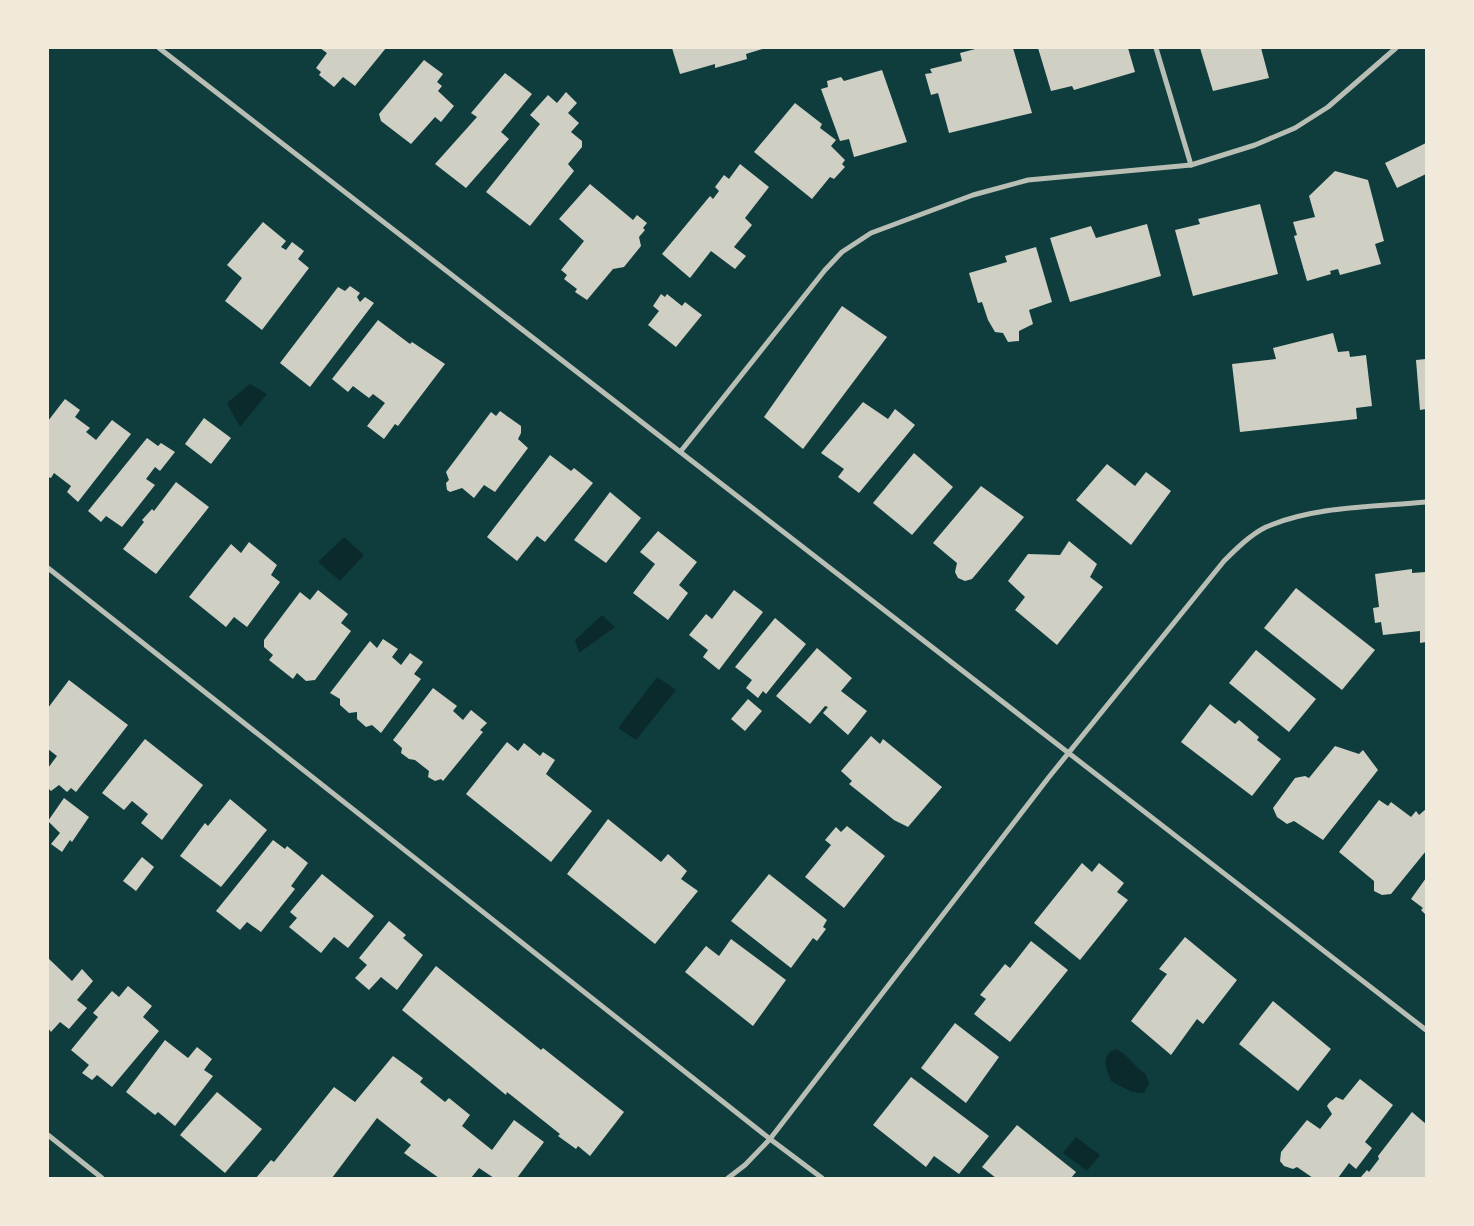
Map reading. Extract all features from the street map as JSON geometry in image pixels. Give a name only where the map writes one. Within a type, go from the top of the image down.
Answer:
[{"type":"street","points":[[159,48],[1426,1030]]},
{"type":"street","points":[[1156,48],[1191,164]]},
{"type":"street","points":[[681,451],[825,270],[842,252],[871,233],[973,195],[1028,180],[1191,164],[1254,145],[1295,128],[1328,106],[1396,48]]},
{"type":"street","points":[[728,1178],[745,1166],[770,1140],[796,1103],[1068,753],[1224,561],[1239,546],[1266,528],[1296,518],[1332,510],[1426,502]]},
{"type":"street","points":[[48,568],[770,1140],[822,1178]]},
{"type":"street","points":[[48,1135],[102,1178]]},
{"type":"water","points":[[250,384],[267,394],[240,427],[227,403]]},
{"type":"water","points":[[344,537],[364,555],[340,581],[318,562]]},
{"type":"water","points":[[602,615],[615,627],[579,653],[575,640]]},
{"type":"water","points":[[657,677],[676,690],[636,740],[618,728]]},
{"type":"water","points":[[1116,1049],[1146,1074],[1149,1084],[1144,1093],[1132,1092],[1111,1081],[1106,1067],[1106,1058]]},
{"type":"water","points":[[1076,1137],[1100,1155],[1087,1171],[1063,1153]]},
{"type":"building","points":[[320,48],[386,48],[355,86],[343,77],[334,87],[319,75],[321,72],[316,68],[327,53]]},
{"type":"building","points":[[672,48],[766,48],[746,54],[747,59],[715,68],[715,64],[680,74]]},
{"type":"building","points":[[979,48],[1013,48],[1032,113],[949,133],[938,93],[931,95],[925,74],[932,73],[930,69],[962,61],[960,53]]},
{"type":"building","points":[[1038,48],[1128,48],[1135,72],[1074,90],[1072,86],[1051,91]]},
{"type":"building","points":[[1200,48],[1261,48],[1269,78],[1213,91]]},
{"type":"building","points":[[424,60],[443,74],[437,82],[442,86],[438,91],[454,106],[441,122],[435,117],[411,144],[381,121],[379,114]]},
{"type":"building","points":[[882,70],[907,142],[854,157],[849,139],[840,141],[821,89],[828,87],[827,81],[841,77],[844,81]]},
{"type":"building","points":[[505,73],[532,94],[501,132],[509,139],[466,188],[435,164],[477,117],[471,113]]},
{"type":"building","points":[[566,92],[577,103],[568,113],[579,123],[571,132],[582,141],[582,147],[568,164],[574,171],[530,226],[486,192],[540,124],[530,115],[548,95],[557,103]]},
{"type":"building","points":[[795,103],[822,124],[820,128],[836,140],[831,146],[845,160],[842,164],[845,167],[834,179],[830,177],[812,199],[754,152]]},
{"type":"building","points":[[1426,143],[1426,174],[1397,188],[1385,163]]},
{"type":"building","points":[[740,164],[769,187],[745,218],[752,225],[734,247],[746,256],[735,269],[711,251],[690,278],[662,254],[710,196],[713,199],[719,191],[715,187],[724,175],[729,179]]},
{"type":"building","points":[[1335,171],[1368,180],[1384,241],[1375,244],[1381,264],[1340,275],[1338,269],[1330,271],[1331,274],[1307,281],[1294,236],[1297,235],[1293,222],[1315,217],[1309,196]]},
{"type":"building","points":[[590,184],[633,220],[637,215],[647,223],[643,228],[645,230],[639,237],[641,246],[624,267],[613,269],[587,300],[575,292],[577,289],[564,279],[567,275],[561,270],[584,241],[559,219]]},
{"type":"building","points":[[1260,204],[1278,274],[1193,296],[1175,230],[1200,224],[1198,219]]},
{"type":"building","points":[[263,222],[286,241],[281,247],[286,250],[292,242],[304,251],[298,259],[309,268],[262,330],[225,301],[242,278],[227,265]]},
{"type":"building","points":[[1147,224],[1161,276],[1070,302],[1050,238],[1091,226],[1096,238]]},
{"type":"building","points":[[1036,247],[1052,302],[1029,310],[1033,324],[1019,331],[1019,341],[1008,342],[1003,333],[995,332],[988,320],[982,302],[978,303],[969,273],[1007,262],[1005,256]]},
{"type":"building","points":[[350,286],[360,293],[357,297],[360,302],[365,297],[374,303],[310,387],[280,363],[338,287],[345,291]]},
{"type":"building","points":[[661,294],[665,297],[667,294],[682,306],[685,302],[702,315],[676,347],[648,325],[659,311],[653,306]]},
{"type":"building","points":[[842,306],[887,337],[803,449],[764,417]]},
{"type":"building","points":[[378,320],[410,344],[412,342],[445,364],[398,426],[395,424],[384,439],[367,426],[385,403],[373,394],[369,398],[353,386],[348,392],[332,379]]},
{"type":"building","points":[[1333,333],[1338,352],[1349,351],[1350,357],[1366,355],[1372,406],[1356,408],[1357,419],[1240,432],[1232,364],[1276,359],[1273,348]]},
{"type":"building","points":[[1426,359],[1426,409],[1420,410],[1416,360]]},
{"type":"building","points":[[65,399],[80,410],[75,417],[90,428],[86,432],[96,440],[112,420],[131,434],[78,502],[67,492],[71,486],[54,473],[51,478],[48,477],[48,421]]},
{"type":"building","points":[[863,402],[888,419],[895,409],[915,425],[859,493],[838,477],[844,469],[821,453]]},
{"type":"building","points":[[500,411],[521,426],[521,433],[518,439],[528,448],[495,492],[484,485],[474,498],[462,488],[450,492],[447,490],[446,483],[449,480],[446,472],[491,412],[496,416]]},
{"type":"building","points":[[204,418],[231,438],[211,464],[185,444]]},
{"type":"building","points":[[147,438],[158,446],[161,443],[175,452],[160,471],[155,467],[146,479],[155,485],[122,527],[106,516],[101,522],[88,511]]},
{"type":"building","points":[[914,453],[953,487],[912,535],[873,503]]},
{"type":"building","points":[[550,455],[571,471],[574,468],[593,483],[545,542],[537,536],[517,561],[487,537]]},
{"type":"building","points":[[1107,464],[1135,486],[1146,472],[1171,491],[1131,545],[1076,500]]},
{"type":"building","points":[[176,482],[209,507],[156,574],[123,549],[144,522],[142,520],[152,509],[154,511]]},
{"type":"building","points":[[981,486],[1024,517],[972,579],[965,581],[958,578],[955,572],[957,563],[933,543]]},
{"type":"building","points":[[610,492],[641,518],[606,563],[574,540]]},
{"type":"building","points":[[658,531],[697,562],[679,585],[688,593],[668,620],[633,593],[655,564],[640,552]]},
{"type":"building","points":[[1069,541],[1097,564],[1090,577],[1103,587],[1057,645],[1015,610],[1025,597],[1008,581],[1028,554],[1060,555]]},
{"type":"building","points":[[249,542],[277,565],[271,575],[280,582],[247,627],[234,617],[226,627],[189,597],[231,544],[241,553]]},
{"type":"building","points":[[1412,569],[1412,573],[1426,572],[1426,642],[1420,643],[1420,631],[1383,635],[1381,622],[1375,623],[1373,608],[1379,607],[1375,574]]},
{"type":"building","points":[[1296,588],[1375,650],[1342,690],[1264,628]]},
{"type":"building","points":[[318,590],[348,614],[341,623],[351,631],[315,680],[306,681],[297,673],[293,679],[269,660],[273,655],[264,647],[264,640],[300,592],[310,600]]},
{"type":"building","points":[[734,590],[763,612],[719,670],[703,657],[708,650],[689,635],[706,614],[712,619]]},
{"type":"building","points":[[775,618],[806,644],[766,694],[763,691],[758,698],[746,688],[752,680],[735,667]]},
{"type":"building","points":[[383,639],[398,649],[392,657],[401,665],[410,653],[423,662],[414,674],[421,679],[381,733],[372,725],[366,727],[357,719],[357,712],[349,713],[340,705],[340,699],[330,693],[370,641],[377,648]]},
{"type":"building","points":[[817,648],[852,678],[841,691],[867,711],[848,735],[823,713],[828,707],[825,706],[810,724],[776,696]]},
{"type":"building","points":[[1256,650],[1316,699],[1289,732],[1229,683]]},
{"type":"building","points":[[69,680],[128,725],[76,792],[71,788],[67,792],[59,785],[51,791],[48,788],[48,768],[57,756],[48,749],[48,708]]},
{"type":"building","points":[[433,688],[457,706],[453,711],[463,720],[471,710],[487,723],[480,730],[483,732],[443,781],[441,779],[435,781],[428,777],[429,771],[415,760],[409,759],[401,753],[402,748],[393,740]]},
{"type":"building","points":[[748,699],[762,711],[745,731],[731,719]]},
{"type":"building","points":[[1210,704],[1235,724],[1239,720],[1259,737],[1257,740],[1281,759],[1252,796],[1181,742]]},
{"type":"building","points":[[871,736],[880,744],[883,739],[942,787],[908,827],[894,820],[849,784],[852,781],[841,771]]},
{"type":"building","points":[[145,739],[203,785],[162,840],[141,823],[148,814],[132,801],[124,810],[102,793]]},
{"type":"building","points":[[507,742],[518,751],[524,743],[540,756],[543,752],[555,760],[546,774],[592,811],[551,862],[466,794]]},
{"type":"building","points":[[1335,746],[1359,754],[1363,750],[1378,770],[1323,840],[1294,821],[1287,824],[1277,817],[1273,808],[1295,778],[1305,776],[1309,778]]},
{"type":"building","points":[[64,798],[89,817],[72,842],[70,840],[62,852],[51,844],[60,833],[48,821]]},
{"type":"building","points":[[230,799],[267,830],[221,887],[180,856],[205,823],[208,826]]},
{"type":"building","points":[[1379,800],[1388,806],[1391,802],[1411,817],[1416,811],[1419,815],[1426,809],[1426,851],[1391,894],[1382,895],[1374,891],[1374,881],[1339,852]]},
{"type":"building","points":[[608,819],[661,862],[668,854],[687,871],[681,879],[698,891],[655,944],[567,874]]},
{"type":"building","points":[[847,826],[885,856],[844,908],[805,877],[831,845],[825,840],[836,827],[841,832]]},
{"type":"building","points":[[273,840],[285,849],[287,846],[308,863],[291,886],[295,889],[261,932],[247,922],[240,930],[216,911]]},
{"type":"building","points":[[142,857],[154,867],[136,891],[123,881]]},
{"type":"building","points":[[1082,863],[1092,872],[1099,863],[1124,883],[1117,892],[1128,900],[1080,960],[1034,923]]},
{"type":"building","points":[[322,874],[374,916],[348,948],[334,937],[321,953],[289,927],[297,918],[290,912]]},
{"type":"building","points":[[769,874],[827,920],[823,927],[826,929],[817,941],[813,938],[791,968],[731,921]]},
{"type":"building","points":[[1426,878],[1426,915],[1421,910],[1423,908],[1411,899]]},
{"type":"building","points":[[389,921],[406,935],[403,938],[423,955],[397,990],[381,977],[369,990],[355,978],[367,965],[359,958]]},
{"type":"building","points":[[1185,937],[1237,980],[1203,1024],[1197,1019],[1171,1055],[1131,1021],[1167,974],[1159,969]]},
{"type":"building","points":[[731,939],[786,980],[753,1026],[685,972],[706,946],[719,956]]},
{"type":"building","points":[[1031,941],[1068,970],[1010,1042],[974,1014],[986,999],[980,995],[1005,964],[1010,968]]},
{"type":"building","points":[[48,958],[72,981],[82,969],[93,981],[77,1000],[87,1008],[69,1029],[60,1022],[51,1032],[48,1028]]},
{"type":"building","points":[[436,966],[541,1050],[543,1048],[624,1112],[590,1156],[578,1146],[576,1149],[558,1136],[560,1134],[507,1092],[506,1095],[402,1010]]},
{"type":"building","points":[[128,986],[152,1006],[143,1017],[159,1031],[112,1087],[97,1075],[92,1080],[82,1073],[89,1065],[71,1050],[98,1017],[93,1013],[112,991],[119,997]]},
{"type":"building","points":[[1273,1001],[1331,1049],[1298,1091],[1239,1044]]},
{"type":"building","points":[[955,1023],[999,1057],[966,1103],[921,1068]]},
{"type":"building","points":[[165,1040],[188,1058],[197,1047],[212,1059],[204,1070],[213,1076],[175,1126],[158,1112],[155,1115],[126,1092]]},
{"type":"building","points":[[393,1056],[423,1078],[420,1082],[445,1102],[449,1098],[470,1115],[462,1126],[492,1150],[514,1120],[544,1142],[517,1178],[494,1178],[479,1168],[471,1178],[439,1178],[404,1153],[411,1145],[377,1118],[332,1178],[256,1178],[271,1160],[274,1162],[334,1087],[355,1102]]},
{"type":"building","points":[[911,1077],[989,1136],[959,1174],[934,1156],[926,1167],[873,1125]]},
{"type":"building","points":[[1360,1079],[1393,1105],[1365,1142],[1372,1148],[1356,1169],[1349,1163],[1338,1178],[1313,1178],[1297,1167],[1293,1169],[1284,1166],[1280,1161],[1281,1152],[1307,1120],[1320,1129],[1332,1114],[1327,1106],[1329,1103],[1336,1097],[1343,1100]]},
{"type":"building","points":[[217,1092],[262,1129],[225,1173],[180,1135]]},
{"type":"building","points":[[1412,1112],[1426,1124],[1426,1178],[1360,1178],[1367,1170],[1369,1172],[1379,1159],[1378,1156]]},
{"type":"building","points":[[1017,1125],[1076,1172],[1071,1178],[996,1178],[982,1167]]}]
